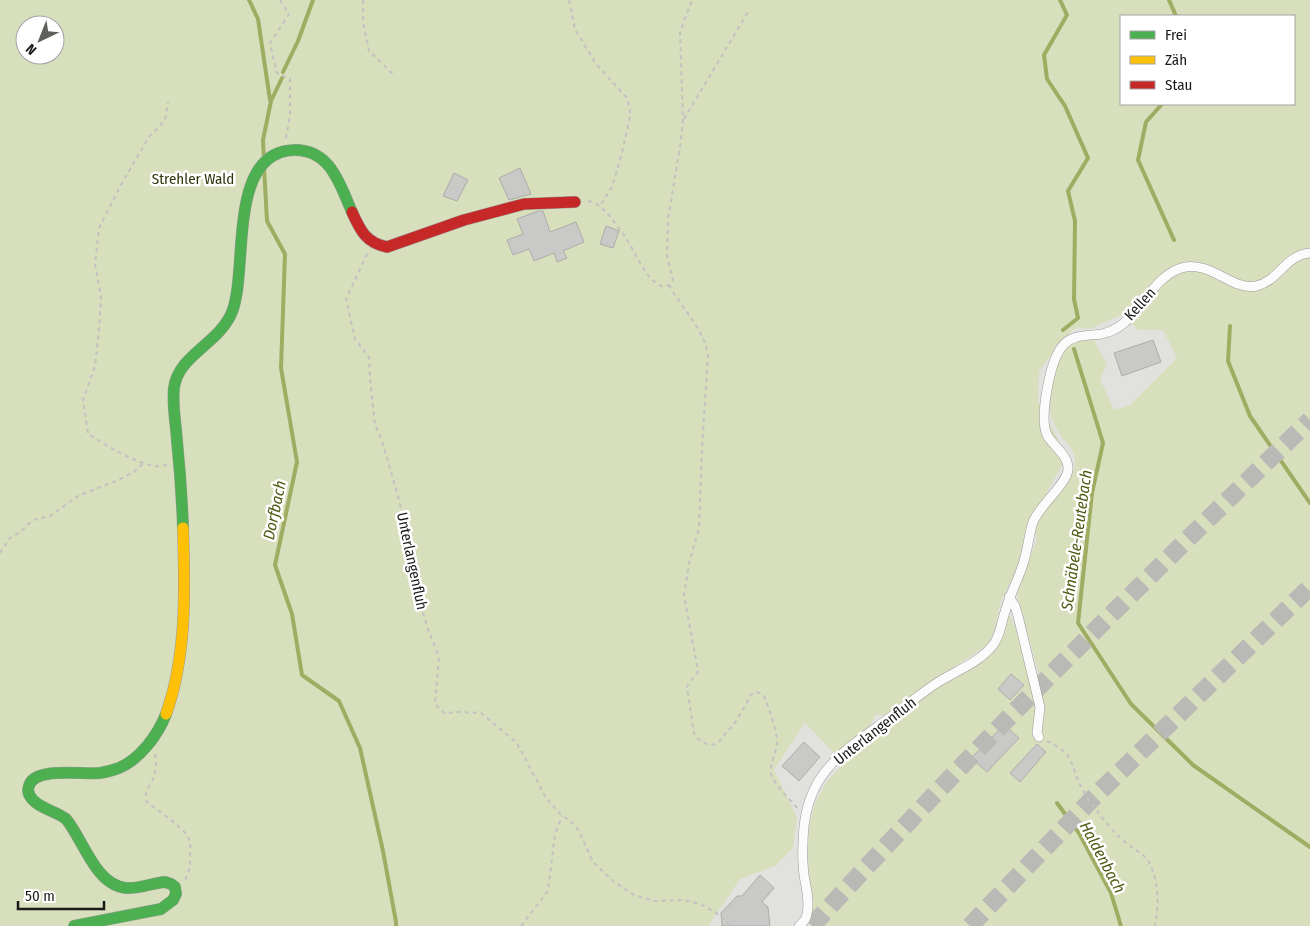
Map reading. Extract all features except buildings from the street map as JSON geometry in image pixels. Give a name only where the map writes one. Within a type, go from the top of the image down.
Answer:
[{"type":"street","points":[[74,926],[161,909],[176,897],[177,892],[172,884],[156,882],[128,888],[112,882],[90,861],[68,820],[33,801],[29,795],[28,788],[32,778],[38,775],[48,773],[102,773],[121,768],[137,756],[152,740],[161,727],[170,704],[182,637],[184,566],[174,387],[177,376],[185,363],[222,330],[232,313],[239,286],[247,196],[250,183],[264,162],[276,153],[284,151],[307,152],[325,161],[332,168],[355,220],[365,235],[374,244],[386,247],[464,220],[524,204],[575,202]]},
{"type":"street","name":"Kellen","points":[[1068,472],[1064,457],[1048,437],[1044,420],[1044,408],[1050,379],[1060,348],[1065,343],[1080,336],[1103,334],[1122,325],[1160,282],[1177,270],[1195,266],[1205,268],[1240,284],[1257,286],[1273,277],[1293,258],[1300,254],[1310,253]]},
{"type":"street","name":"Unterlangenfluh","points":[[799,926],[804,922],[808,912],[803,843],[805,818],[812,794],[818,783],[830,765],[851,746],[930,687],[972,663],[992,646],[997,639],[1009,597],[1022,567],[1031,529],[1037,514],[1068,472]]},
{"type":"street","points":[[1009,597],[1018,616],[1040,707],[1037,733],[1039,738]]},
{"type":"path","points":[[280,0],[289,14],[270,44],[277,73],[290,79],[290,116],[284,151]]},
{"type":"path","points":[[363,0],[363,22],[369,51],[396,76]]},
{"type":"path","points":[[569,0],[575,28],[596,64],[626,98],[630,111],[622,153],[612,187],[600,206]]},
{"type":"path","points":[[575,202],[588,201],[600,206],[625,237],[651,279],[662,286],[666,287],[669,285],[673,277],[667,256],[668,219],[683,121],[680,32],[692,0]]},
{"type":"path","points":[[683,121],[748,12]]},
{"type":"path","points":[[168,102],[165,120],[149,138],[123,181],[99,228],[96,264],[101,297],[99,330],[95,366],[83,400],[88,434],[110,448],[157,467],[179,462]]},
{"type":"path","name":"Unterlangenfluh","points":[[374,244],[368,252],[346,299],[355,339],[369,357],[375,425],[381,438],[409,541],[413,581],[439,657],[435,704],[444,713],[481,713],[517,743],[546,798],[579,831],[593,862],[613,881],[634,895],[654,901],[683,900],[709,908],[731,926]]},
{"type":"path","points":[[669,285],[686,312],[697,325],[708,354],[699,528],[690,559],[684,594],[698,671],[687,687],[694,733],[697,739],[704,743],[717,744],[737,720],[751,695],[754,692],[762,694],[765,698],[777,738],[770,772],[777,784],[805,818]]},
{"type":"path","points":[[0,553],[10,538],[33,520],[50,516],[78,496],[134,472],[144,462]]},
{"type":"path","points":[[1039,738],[1063,750],[1068,755],[1074,765],[1083,790],[1097,810],[1128,844],[1145,856],[1157,882],[1158,911],[1155,926]]},
{"type":"path","points":[[152,740],[157,761],[153,779],[145,797],[148,802],[184,831],[190,846],[188,875],[182,884],[175,887]]},
{"type":"path","points":[[521,926],[548,892],[555,834],[562,816]]},
{"type":"green space","name":"Strehler Wald","points":[[0,0],[1310,0],[1310,926],[812,926],[808,852],[809,828],[815,803],[827,782],[847,759],[868,739],[936,687],[978,664],[998,648],[1006,618],[1010,616],[1024,654],[1030,678],[1042,686],[1016,591],[1037,539],[1033,529],[1074,469],[1075,461],[1070,446],[1054,424],[1044,390],[1065,348],[1077,340],[1093,338],[1107,364],[1100,379],[1114,410],[1130,405],[1177,358],[1163,330],[1138,330],[1123,314],[1090,329],[1080,327],[1073,330],[1059,344],[1039,372],[1038,402],[1062,448],[1064,462],[1025,532],[1023,557],[1000,603],[995,629],[988,644],[884,716],[876,715],[868,729],[835,754],[805,723],[774,770],[797,817],[793,848],[775,866],[740,879],[709,925],[0,926]]},
{"type":"waterway","points":[[249,0],[258,19],[270,100]]},
{"type":"waterway","name":"Dorfbach","points":[[283,72],[298,41],[313,0]]},
{"type":"waterway","name":"Schnäbele-Reutebach","points":[[1060,0],[1067,15],[1044,55],[1047,79],[1065,106],[1088,158],[1068,191],[1075,221],[1074,299],[1078,318],[1063,330]]},
{"type":"waterway","points":[[1169,0],[1176,15]]},
{"type":"waterway","name":"Dorfbach","points":[[264,160],[263,140],[271,101],[282,78]]},
{"type":"waterway","points":[[1161,105],[1146,122],[1138,160],[1174,240]]},
{"type":"waterway","name":"Dorfbach","points":[[264,167],[267,221],[285,254],[281,368],[297,462],[275,565],[292,614],[302,675],[339,701],[360,748],[383,851],[396,926]]},
{"type":"waterway","points":[[1230,326],[1228,361],[1250,416],[1310,503]]},
{"type":"waterway","name":"Schnäbele-Reutebach","points":[[1074,349],[1103,443],[1092,493],[1078,623],[1131,704],[1193,765],[1310,847]]},
{"type":"waterway","name":"Haldenbach","points":[[1057,803],[1079,833],[1111,893],[1121,926]]},
{"type":"tunnel","points":[[812,926],[1002,724],[1310,420]]},
{"type":"tunnel","points":[[970,926],[1093,798],[1310,587]]},
{"type":"traffic: fast","points":[[183,528],[174,388],[177,377],[183,367],[218,333],[232,312],[237,293],[244,215],[249,190],[258,170],[273,155],[295,150],[317,156],[326,162],[332,171],[352,212]]},
{"type":"traffic: fast","points":[[74,926],[161,909],[173,900],[176,894],[175,887],[165,882],[136,888],[126,888],[115,885],[106,879],[91,860],[66,819],[36,803],[29,795],[29,786],[33,780],[40,776],[60,773],[108,772],[127,764],[147,746],[166,714]]},
{"type":"traffic: slow","points":[[166,714],[173,692],[181,645],[184,598],[183,528]]},
{"type":"traffic: jam","points":[[352,212],[365,235],[374,242],[387,247],[464,220],[524,204],[575,202]]}]
